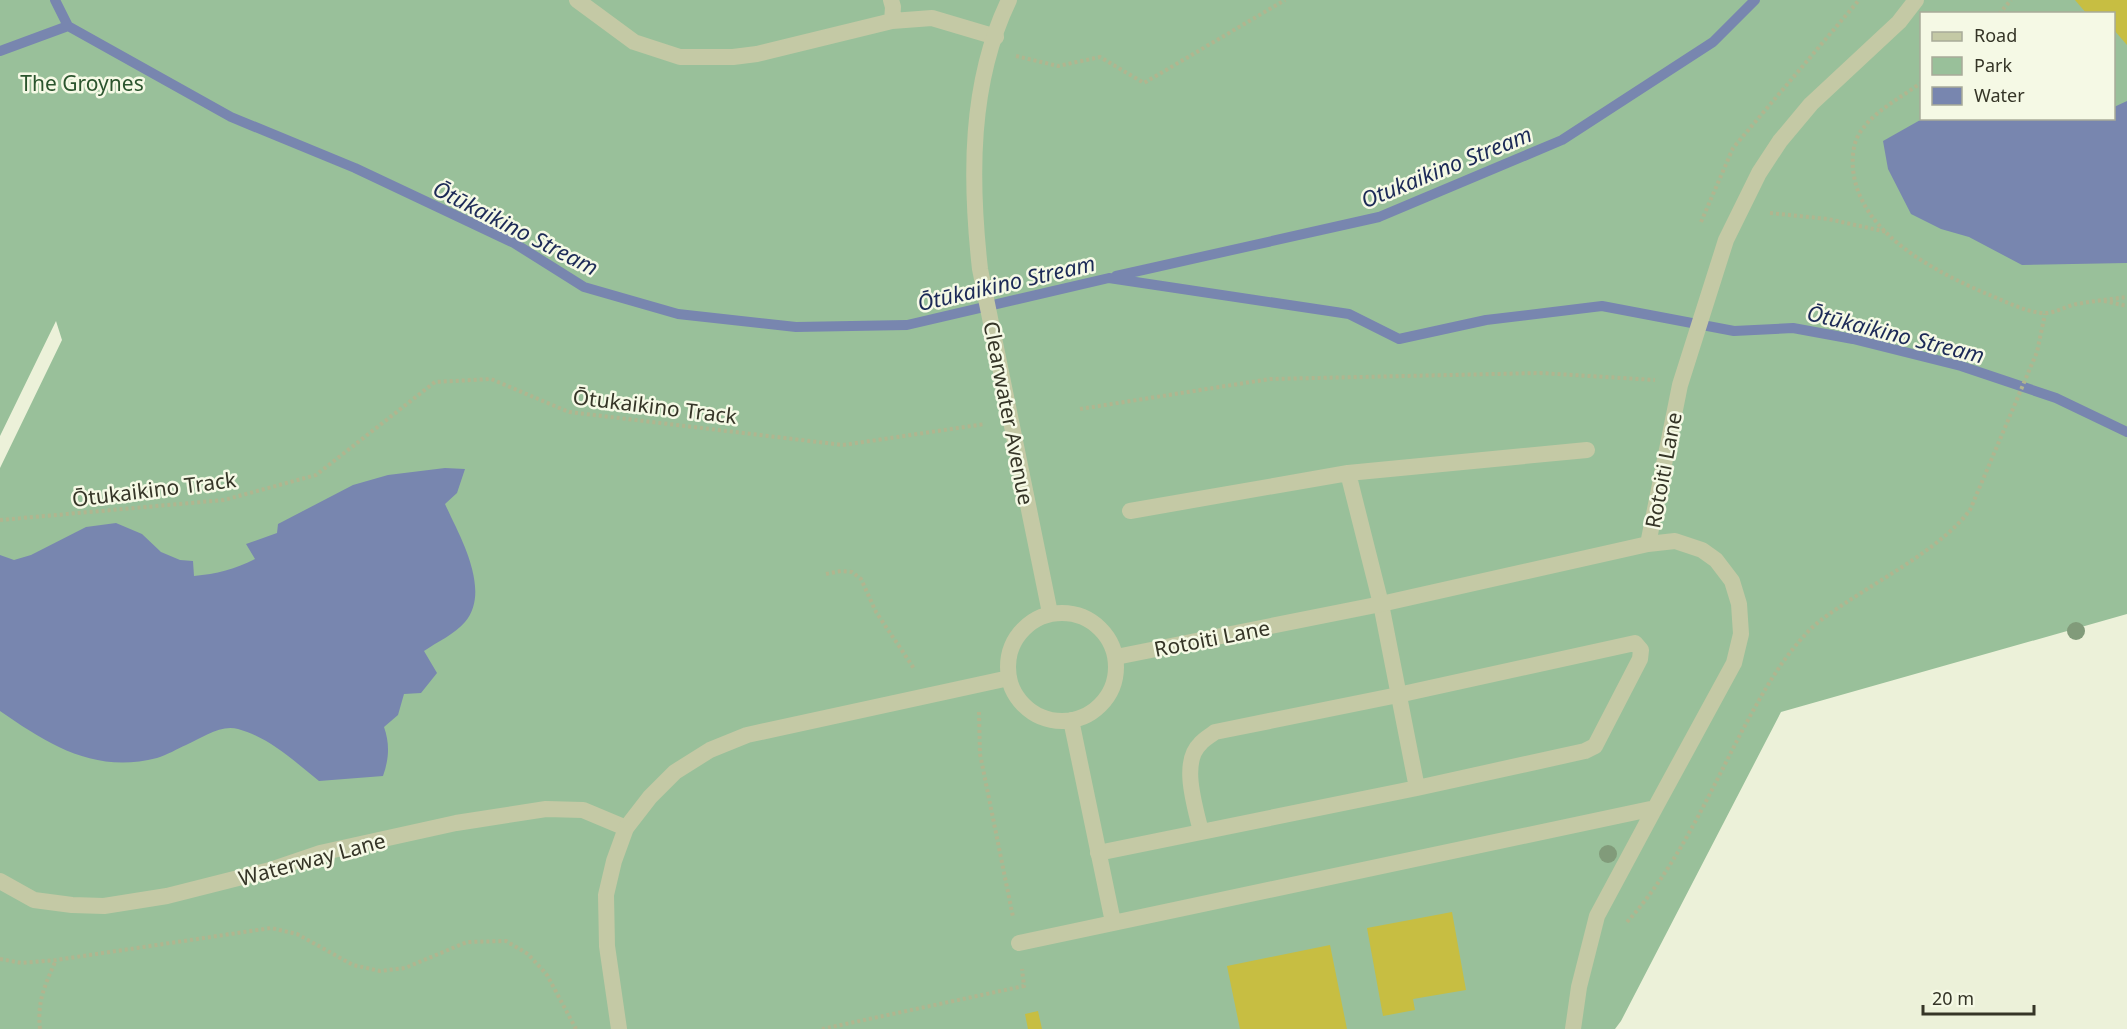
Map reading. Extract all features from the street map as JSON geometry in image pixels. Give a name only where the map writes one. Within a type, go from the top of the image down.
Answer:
[{"type":"street","points":[[577,0],[634,42],[680,57],[733,57],[756,54],[892,21],[932,18],[993,43]]},
{"type":"street","points":[[891,0],[892,21]]},
{"type":"street","name":"Clearwater Avenue","points":[[1009,0],[993,43],[978,113],[973,167],[974,217],[980,268],[1050,613]]},
{"type":"street","name":"Rotoiti Lane","points":[[1116,657],[1381,604],[1648,544],[1680,385],[1715,270],[1740,211],[1759,173],[1810,104],[1899,22],[1916,0]]},
{"type":"street","points":[[1130,511],[1348,473],[1587,450]]},
{"type":"street","points":[[1348,473],[1381,604],[1417,788]]},
{"type":"street","points":[[1573,1029],[1579,987],[1597,915],[1734,663],[1741,634],[1739,604],[1732,581],[1716,560],[1702,550],[1675,541],[1648,544]]},
{"type":"street","points":[[1067,612],[1084,617],[1099,626],[1110,640],[1116,657],[1116,673],[1112,690],[1102,704],[1088,715],[1071,720],[1054,721],[1039,716],[1025,706],[1014,693],[1009,678],[1008,661],[1012,645],[1021,631],[1034,620],[1050,613],[1067,612]]},
{"type":"street","points":[[1098,854],[1584,751],[1595,746],[1640,659],[1641,650],[1635,643],[1215,732],[1198,745],[1190,763],[1190,779],[1201,832]]},
{"type":"street","points":[[619,1029],[607,946],[606,896],[614,861],[626,828],[650,797],[675,772],[710,750],[747,735],[1009,678]]},
{"type":"street","points":[[1071,720],[1113,922]]},
{"type":"street","points":[[1018,943],[1655,808]]},
{"type":"street","name":"Waterway Lane","points":[[0,881],[34,900],[104,906],[167,896],[270,870],[320,854],[456,823],[546,809],[583,810],[626,828]]},
{"type":"path","points":[[993,43],[1058,66],[1100,57],[1144,83],[1285,0]]},
{"type":"path","points":[[2001,12],[2011,0]]},
{"type":"path","points":[[1920,83],[1872,118],[1858,135],[1852,158],[1854,182],[1866,209],[1887,232],[1918,260],[1953,279],[2025,310],[2045,314],[2075,304],[2127,297]]},
{"type":"path","points":[[1740,211],[1828,219],[1887,232]]},
{"type":"path","points":[[2100,301],[2127,306]]},
{"type":"path","points":[[1597,915],[1626,923],[1642,906],[1666,872],[1763,692],[1785,659],[1805,635],[1821,619],[1920,554],[1958,525],[1970,510],[2037,352],[2045,314]]},
{"type":"path","points":[[1080,409],[1270,380],[1540,373],[1660,380]]},
{"type":"path","name":"Ōtukaikino Track","points":[[0,520],[224,500],[316,475],[435,382],[491,380],[568,412],[843,445],[987,424]]},
{"type":"path","points":[[826,574],[852,572],[861,579],[876,612],[932,695]]},
{"type":"path","points":[[822,1029],[1024,986],[1018,943],[980,754],[978,730],[980,685]]},
{"type":"path","points":[[0,959],[22,963],[56,960],[271,928],[297,934],[353,965],[381,971],[405,968],[467,942],[506,941],[528,954],[547,975],[576,1029]]},
{"type":"path","points":[[40,1029],[38,1014],[41,994],[56,960]]},
{"type":"green space","name":"The Groynes","points":[[0,0],[2127,0],[2127,614],[1781,712],[1615,1029],[0,1029],[0,468],[62,340],[56,321],[0,436]]},
{"type":"water","points":[[2127,101],[2127,263],[2022,265],[1969,237],[1941,229],[1911,214],[1888,169],[1883,141],[1920,120],[2115,120],[2115,107]]},
{"type":"water","points":[[445,468],[465,469],[457,493],[445,504],[470,563],[475,594],[472,609],[461,626],[424,651],[437,673],[421,693],[404,694],[398,715],[384,727],[388,752],[383,776],[319,781],[271,744],[250,733],[232,728],[212,732],[157,758],[134,762],[93,759],[55,745],[0,711],[0,555],[14,560],[31,555],[86,527],[116,523],[142,534],[161,552],[180,560],[193,561],[194,576],[218,572],[241,566],[255,559],[246,544],[277,533],[278,524],[353,485],[388,475]]},
{"type":"building","points":[[2075,0],[2127,0],[2127,45],[2115,31],[2115,12],[2085,12]]},
{"type":"building","points":[[1452,912],[1466,990],[1413,999],[1415,1010],[1383,1016],[1367,928]]},
{"type":"building","points":[[1330,945],[1347,1029],[1240,1029],[1227,966]]},
{"type":"building","points":[[1038,1011],[1042,1029],[1028,1029],[1025,1014]]},
{"type":"waterway","name":"Ōtūkaikino Stream","points":[[55,0],[68,26],[231,117],[355,168],[514,243],[584,287],[678,314],[796,327],[907,325],[1109,278],[1349,314],[1399,339],[1486,320],[1602,306],[1734,331],[1793,328],[1853,339],[1961,366],[2056,398],[2127,432]]},
{"type":"waterway","name":"Otukaikino Stream","points":[[1116,276],[1379,217],[1562,140],[1713,42],[1755,0]]},
{"type":"waterway","points":[[0,51],[68,26]]}]
